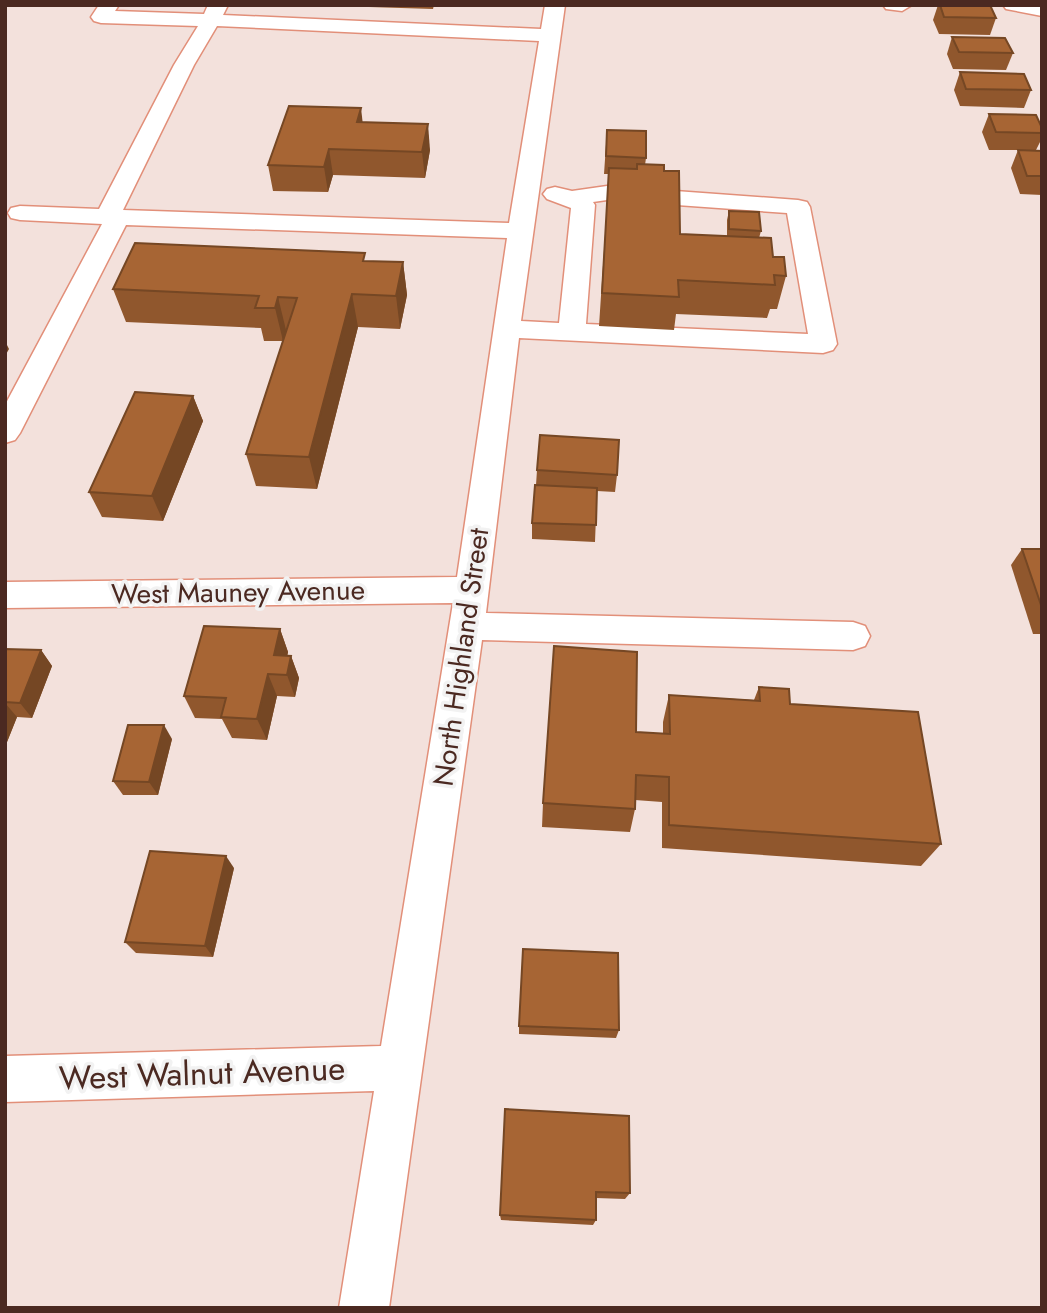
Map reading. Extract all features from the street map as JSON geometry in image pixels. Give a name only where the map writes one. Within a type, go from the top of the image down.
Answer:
[{"type":"street","points":[[108,5],[101,17],[158,11],[215,12],[461,31],[551,35]]},
{"type":"street","points":[[461,31],[467,5]]},
{"type":"street","name":"North Highland Street","points":[[365,1308],[555,5]]},
{"type":"street","points":[[893,5],[902,5]]},
{"type":"street","points":[[1013,5],[1039,11]]},
{"type":"street","points":[[5,433],[184,65],[215,12]]},
{"type":"street","points":[[507,330],[823,344],[798,207],[607,193],[572,198],[527,192]]},
{"type":"street","points":[[572,198],[583,205],[572,332]]},
{"type":"street","points":[[20,213],[520,231]]},
{"type":"street","name":"West Mauney Avenue","points":[[5,595],[469,608],[853,636]]},
{"type":"street","name":"West Walnut Avenue","points":[[5,1079],[399,1068]]},
{"type":"building","points":[[940,5],[990,5],[996,18],[944,17]]},
{"type":"building","points":[[952,37],[1005,38],[1013,53],[959,52]]},
{"type":"building","points":[[960,72],[1024,74],[1031,90],[966,89]]},
{"type":"building","points":[[289,106],[361,108],[357,122],[428,124],[422,152],[329,149],[324,167],[268,165]]},
{"type":"building","points":[[989,114],[1036,115],[1042,133],[996,132]]},
{"type":"building","points":[[607,130],[646,131],[646,158],[606,156]]},
{"type":"building","points":[[1018,150],[1042,151],[1042,176],[1027,176]]},
{"type":"building","points":[[637,164],[664,165],[664,171],[679,171],[680,234],[771,238],[773,257],[784,257],[786,276],[774,275],[775,285],[678,280],[679,297],[602,293],[609,168],[637,169]]},
{"type":"building","points":[[729,211],[759,212],[761,231],[729,229]]},
{"type":"building","points":[[135,243],[365,253],[363,261],[403,262],[396,296],[352,294],[309,457],[246,454],[297,298],[278,297],[275,308],[255,308],[259,296],[113,289]]},
{"type":"building","points":[[135,392],[193,396],[152,496],[89,492]]},
{"type":"building","points":[[540,435],[619,440],[617,475],[537,470]]},
{"type":"building","points":[[535,485],[597,488],[596,525],[532,523]]},
{"type":"building","points":[[1022,549],[1042,549],[1042,608]]},
{"type":"building","points":[[204,626],[280,629],[274,655],[291,656],[287,675],[268,674],[257,719],[221,717],[226,698],[184,696]]},
{"type":"building","points":[[554,646],[637,652],[636,732],[670,734],[669,695],[760,701],[759,687],[789,689],[790,704],[918,712],[941,844],[669,825],[669,777],[636,775],[635,809],[543,803]]},
{"type":"building","points":[[5,649],[41,650],[20,703],[5,702]]},
{"type":"building","points":[[128,725],[164,725],[149,782],[113,781]]},
{"type":"building","points":[[150,851],[226,856],[205,946],[125,942]]},
{"type":"building","points":[[523,949],[618,953],[619,1030],[519,1026]]},
{"type":"building","points":[[505,1109],[629,1116],[630,1193],[596,1192],[596,1220],[500,1215]]}]
